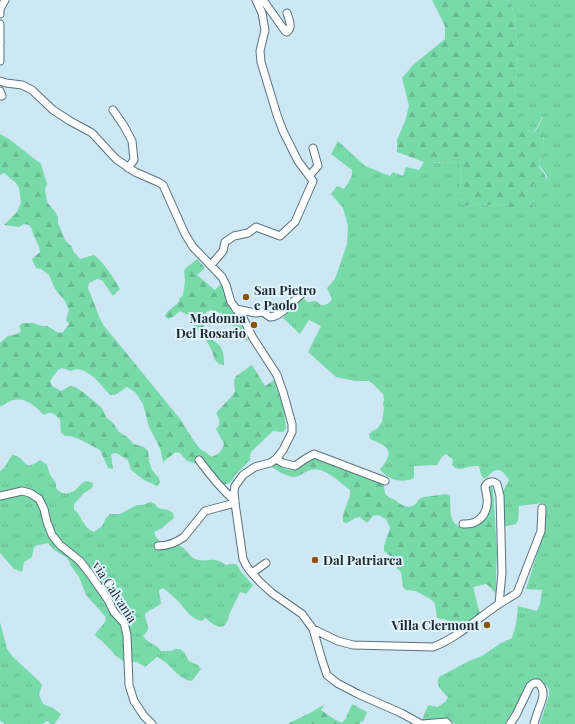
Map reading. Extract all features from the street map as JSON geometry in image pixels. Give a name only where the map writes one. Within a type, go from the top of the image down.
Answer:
[{"type":"street","points":[[0,14],[0,9],[5,0]]},
{"type":"street","points":[[256,0],[262,13],[266,30],[260,51],[261,62],[277,116],[298,161],[311,179]]},
{"type":"street","points":[[263,0],[287,32],[290,30],[288,13]]},
{"type":"street","points":[[0,24],[0,61]]},
{"type":"street","points":[[0,81],[22,85],[32,90],[53,110],[92,133],[116,159],[128,168],[162,185],[185,234],[193,247],[222,277],[231,302],[243,318],[253,338],[276,375],[289,412],[292,432],[283,450],[276,459],[270,463],[255,467],[243,475],[235,486],[235,502],[243,558],[246,565],[260,582],[272,593],[302,614],[314,629],[327,675],[337,683],[422,724],[446,722],[448,724]]},
{"type":"street","points":[[113,110],[132,141],[134,160],[128,168]]},
{"type":"street","points":[[211,265],[223,251],[225,242],[234,236],[248,233],[256,227],[280,236],[295,222],[311,179],[318,166],[312,148]]},
{"type":"street","points":[[236,309],[256,313],[263,312],[270,318],[275,317],[302,293]]},
{"type":"street","points":[[276,459],[283,464],[295,466],[314,454],[385,481]]},
{"type":"street","points":[[199,460],[213,479],[235,502]]},
{"type":"street","points":[[463,524],[470,524],[483,516],[486,512],[488,502],[485,488],[486,485],[489,482],[495,482],[500,492],[501,518],[502,574],[499,604]]},
{"type":"street","name":"via Calvania","points":[[0,496],[22,491],[30,492],[39,499],[44,509],[52,535],[60,545],[80,561],[108,600],[114,612],[124,623],[128,635],[129,685],[134,701],[144,716],[152,724]]},
{"type":"street","points":[[158,546],[163,546],[184,537],[205,510],[235,502]]},
{"type":"street","points":[[314,629],[338,641],[353,644],[433,647],[442,644],[517,593],[541,531],[542,508]]},
{"type":"street","points":[[252,573],[266,563]]},
{"type":"street","points":[[101,590],[109,582]]},
{"type":"street","points":[[510,724],[530,686],[538,682],[542,686],[543,700],[534,724]]},
{"type":"green space","points":[[432,0],[509,0],[514,16],[518,44],[515,107],[518,118],[524,127],[533,133],[537,129],[544,115],[543,145],[539,166],[546,178],[546,181],[537,182],[526,192],[528,201],[535,208],[534,213],[518,212],[505,204],[495,206],[476,203],[466,206],[461,204],[458,195],[462,175],[459,163],[424,162],[397,152],[397,140],[405,121],[409,106],[402,78],[413,65],[445,39],[445,26]]},
{"type":"green space","points":[[509,0],[575,0],[575,724],[540,724],[549,695],[549,689],[542,681],[536,679],[530,681],[525,687],[507,724],[455,724],[449,719],[422,720],[428,705],[438,707],[446,701],[448,697],[439,686],[439,677],[469,661],[482,656],[501,643],[512,638],[516,624],[518,606],[537,611],[540,604],[542,590],[526,589],[544,528],[546,507],[543,503],[519,506],[518,520],[516,524],[506,526],[504,524],[503,491],[509,480],[503,472],[499,470],[494,471],[484,479],[481,475],[479,466],[458,469],[452,465],[453,460],[446,454],[437,465],[414,466],[414,478],[410,480],[400,481],[387,476],[380,469],[387,460],[389,454],[388,451],[384,446],[370,439],[369,434],[377,429],[382,422],[384,408],[383,394],[369,381],[355,381],[336,377],[308,352],[321,326],[309,320],[300,334],[283,318],[297,301],[303,297],[307,302],[316,301],[321,305],[327,304],[332,299],[327,288],[335,279],[347,244],[348,226],[343,208],[331,194],[337,186],[344,189],[352,175],[352,170],[331,154],[338,141],[365,166],[390,176],[393,172],[403,176],[406,167],[419,170],[424,162],[459,163],[462,175],[458,195],[466,206],[476,203],[495,206],[505,204],[519,211],[534,212],[535,208],[525,197],[526,192],[537,182],[546,181],[547,176],[539,164],[542,155],[544,134],[543,116],[533,133],[523,126],[515,107],[514,95],[518,44],[514,16]]},
{"type":"green space","points":[[0,134],[9,139],[41,164],[47,184],[45,189],[47,202],[56,213],[58,223],[65,240],[80,259],[94,255],[102,262],[120,289],[113,296],[102,280],[97,279],[89,283],[88,288],[104,326],[180,419],[200,449],[212,457],[222,449],[224,444],[216,429],[218,427],[219,419],[216,413],[233,395],[235,391],[234,381],[236,376],[252,365],[265,386],[274,380],[284,410],[286,428],[283,432],[273,431],[252,451],[250,460],[229,483],[223,485],[218,484],[204,466],[187,461],[180,453],[176,452],[163,462],[160,448],[149,427],[143,404],[135,392],[127,387],[115,395],[110,395],[98,381],[82,370],[76,369],[71,371],[62,368],[58,370],[50,381],[52,386],[61,391],[70,386],[83,392],[102,408],[106,417],[113,423],[119,432],[134,444],[144,447],[148,451],[152,470],[159,478],[160,482],[157,486],[144,480],[131,470],[128,460],[116,453],[111,454],[113,469],[108,468],[100,450],[79,439],[65,436],[61,433],[60,419],[52,413],[44,415],[33,405],[24,400],[18,399],[0,407],[0,343],[8,336],[17,334],[21,331],[19,326],[23,323],[33,323],[47,326],[59,333],[63,332],[69,324],[66,320],[69,310],[65,301],[55,289],[49,275],[41,269],[36,268],[34,264],[32,259],[40,252],[32,229],[29,225],[24,224],[19,227],[4,225],[17,212],[21,202],[19,188],[16,183],[4,173],[0,175]]},
{"type":"green space","points":[[197,259],[205,268],[197,275],[215,290],[221,284],[228,305],[238,319],[248,340],[246,341],[242,339],[233,326],[221,314],[211,310],[206,312],[203,324],[205,330],[213,340],[219,344],[224,355],[224,365],[219,364],[215,360],[205,338],[195,328],[188,315],[180,311],[168,319],[165,316],[167,312],[178,303],[183,295],[185,281],[184,271]]},
{"type":"green space","points":[[12,455],[20,458],[27,465],[34,464],[40,460],[47,465],[50,475],[56,483],[56,488],[62,493],[75,490],[85,481],[93,483],[92,488],[84,493],[74,504],[74,509],[90,530],[94,532],[102,526],[110,514],[120,514],[137,505],[151,502],[158,508],[168,510],[173,513],[174,518],[162,528],[154,532],[159,540],[182,547],[196,559],[216,560],[226,565],[236,564],[253,585],[246,594],[240,592],[229,614],[228,621],[222,627],[216,626],[205,618],[202,621],[194,618],[163,588],[159,590],[161,604],[145,614],[148,630],[143,636],[161,651],[180,649],[184,652],[189,661],[198,665],[201,669],[192,681],[184,679],[164,661],[157,657],[145,667],[137,662],[123,661],[115,655],[95,635],[106,620],[105,616],[86,595],[79,577],[66,557],[54,550],[48,543],[34,547],[32,557],[24,562],[22,572],[14,569],[0,553],[0,471],[4,468]]},
{"type":"green space","points":[[316,458],[384,485],[386,495],[408,507],[414,505],[419,499],[424,497],[446,494],[450,496],[453,521],[457,525],[463,527],[474,525],[486,517],[490,507],[488,489],[489,487],[492,487],[497,551],[496,594],[486,584],[473,587],[480,614],[452,632],[450,623],[446,620],[437,618],[435,604],[432,600],[416,591],[406,590],[403,587],[401,572],[397,569],[393,558],[384,551],[384,546],[390,528],[386,519],[378,515],[373,516],[367,523],[360,517],[347,523],[343,522],[343,514],[349,498],[350,490],[336,479],[326,472],[315,469],[293,477],[270,466],[276,464],[286,469],[294,470],[309,459]]},
{"type":"green space","points":[[0,622],[7,649],[13,657],[42,685],[39,695],[43,704],[53,708],[61,714],[54,724],[47,721],[42,724],[5,724],[0,721]]},
{"type":"green space","points":[[325,704],[321,710],[342,723],[346,718],[352,704],[367,712],[363,722],[361,721],[360,724],[288,724]]},
{"type":"place","name":"San Pietro e Paolo","points":[[246,297]]},
{"type":"place","name":"Madonna Del Rosario","points":[[254,325]]},
{"type":"place","name":"Dal Patriarca","points":[[315,560]]},
{"type":"place","name":"Villa Clermont","points":[[487,625]]}]
